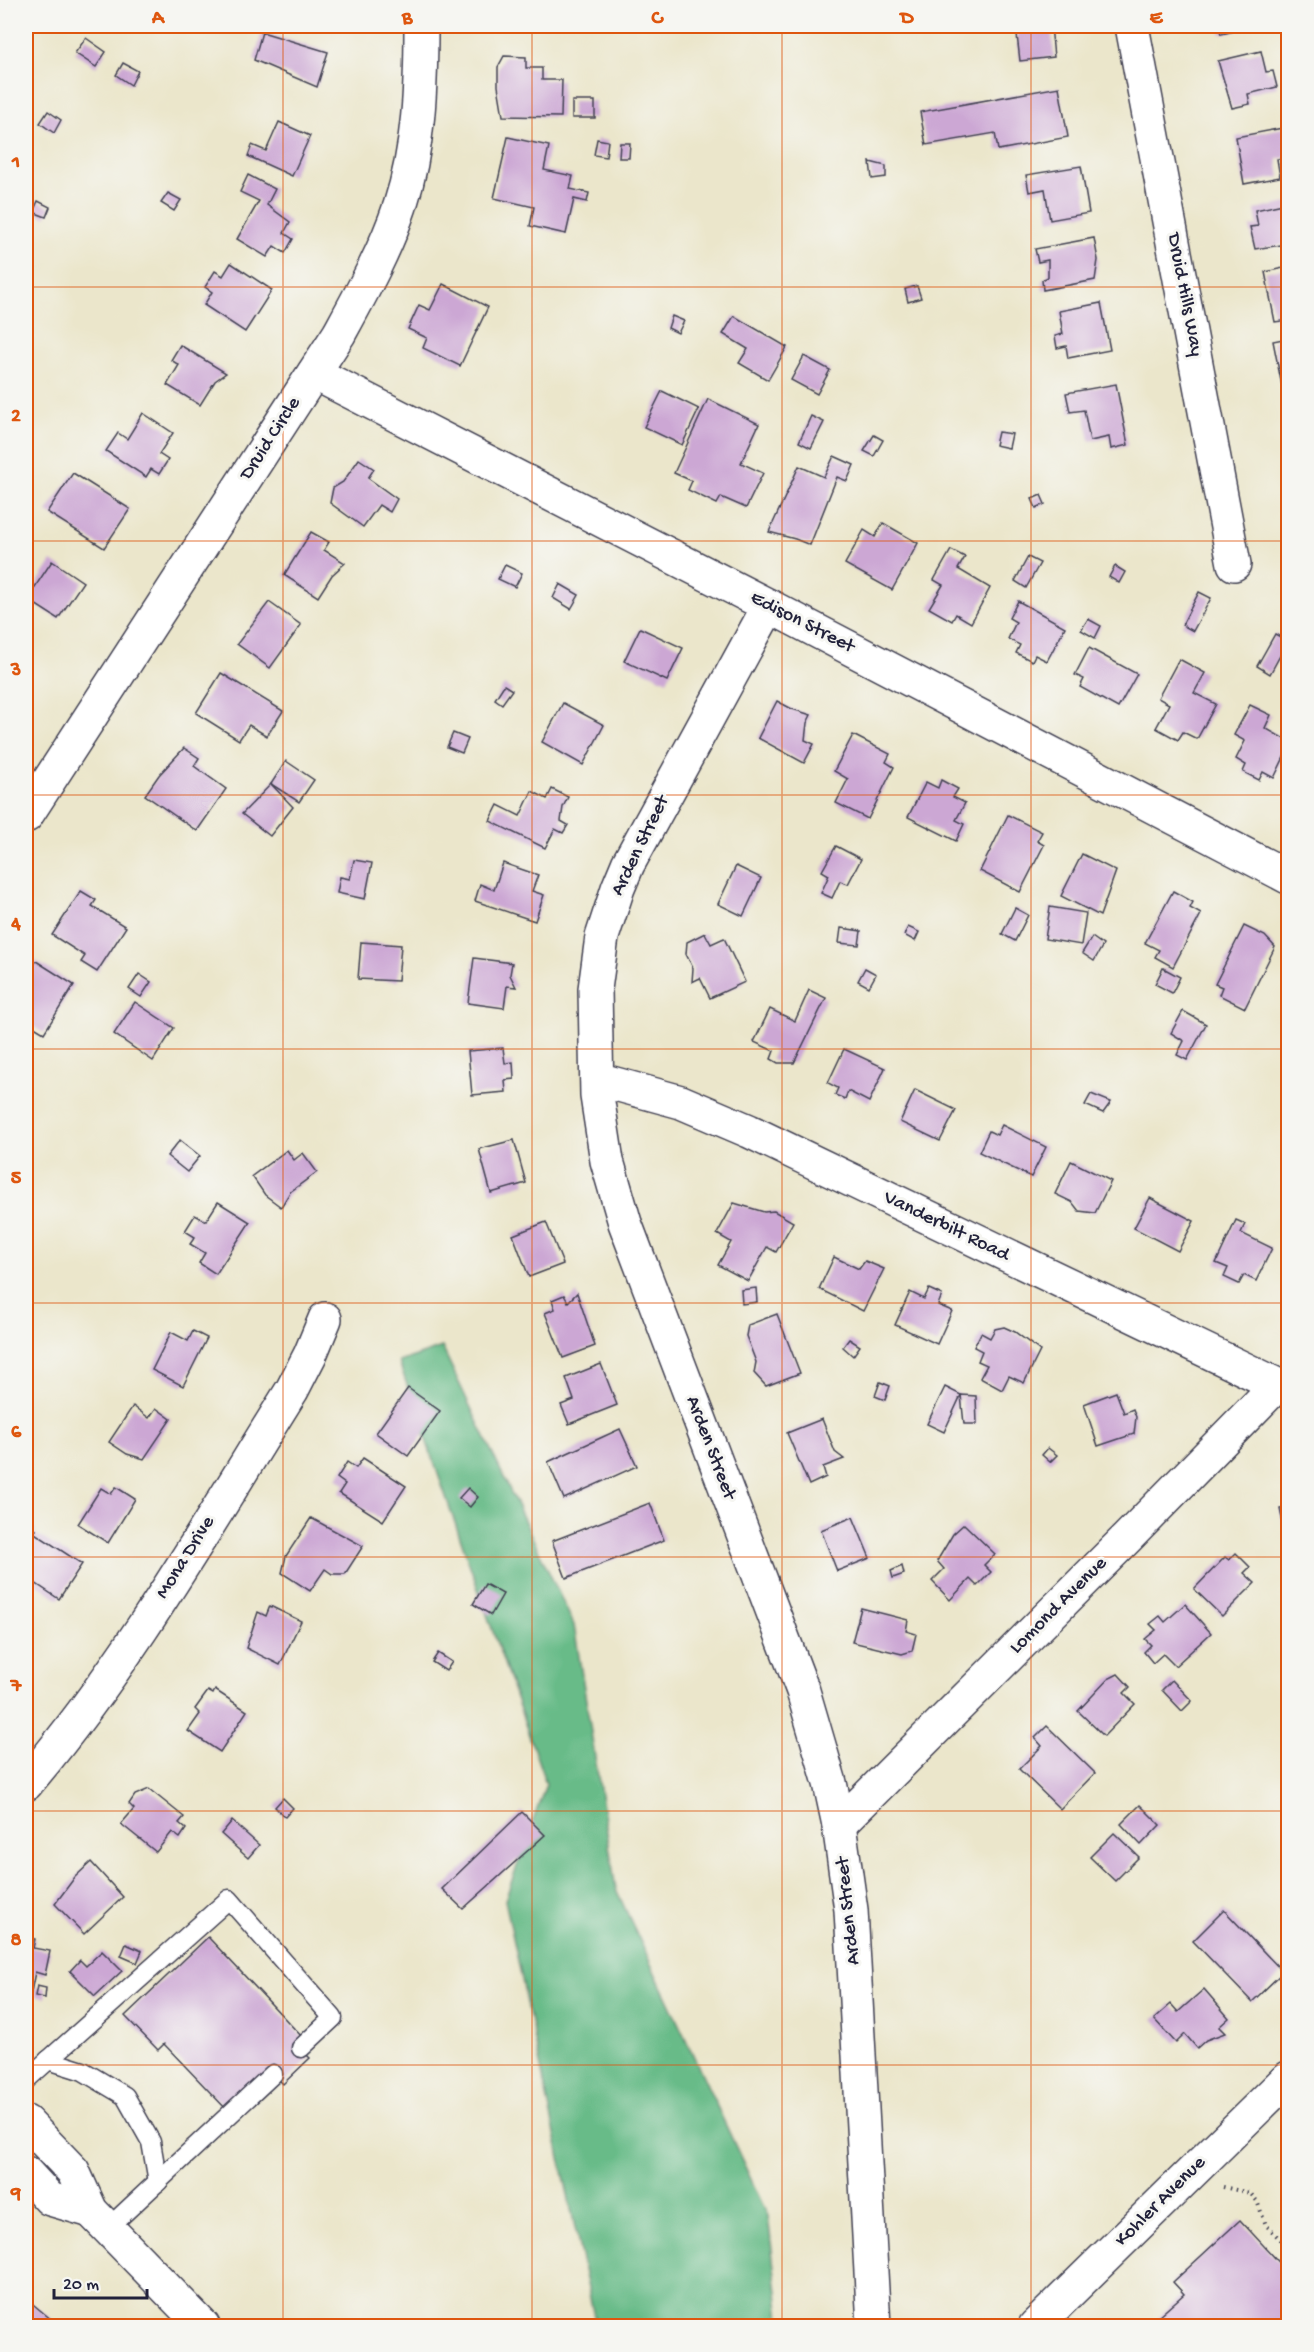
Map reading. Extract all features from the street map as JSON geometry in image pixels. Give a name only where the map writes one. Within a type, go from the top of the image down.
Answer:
[{"type":"street","name":"Druid Circle","points":[[26,816],[339,334],[373,272],[401,204],[410,170],[420,100],[421,26]]},
{"type":"street","name":"Druid Hills Way","points":[[1132,26],[1234,564]]},
{"type":"street","name":"Edison Street","points":[[314,373],[1288,877]]},
{"type":"street","name":"Arden Street","points":[[768,606],[618,888],[602,937],[595,989],[597,1096],[607,1161],[625,1223],[804,1691],[818,1737],[839,1826],[851,1910],[874,2326]]},
{"type":"street","name":"Vanderbilt Road","points":[[597,1079],[681,1102],[749,1131],[1283,1388]]},
{"type":"street","name":"Mona Drive","points":[[26,1784],[105,1684],[166,1590],[292,1390],[326,1319]]},
{"type":"street","name":"Lomond Avenue","points":[[839,1826],[1283,1388]]},
{"type":"street","name":"Kohler Avenue","points":[[1035,2326],[1288,2078]]},
{"type":"street","points":[[26,2122],[73,2171],[100,2220],[203,2326]]},
{"type":"street","points":[[26,2174],[50,2199],[100,2220]]},
{"type":"lane","points":[[26,2080],[229,1899],[333,2018],[300,2048]]},
{"type":"lane","points":[[48,2060],[83,2071],[125,2096],[151,2142],[158,2182]]},
{"type":"lane","points":[[100,2220],[158,2182],[273,2074]]},
{"type":"path","points":[[1217,2183],[1250,2193],[1257,2201],[1266,2225],[1288,2247]]},
{"type":"green space","points":[[442,1347],[574,1625],[616,1889],[768,2216],[781,2326],[596,2326],[505,1900],[546,1784],[399,1362]]},
{"type":"building","points":[[891,26],[902,26],[903,32],[892,34]]},
{"type":"building","points":[[1016,26],[1051,26],[1054,57],[1020,61]]},
{"type":"building","points":[[1219,26],[1256,26],[1221,34]]},
{"type":"building","points":[[262,32],[328,52],[317,87],[254,60]]},
{"type":"building","points":[[86,38],[106,52],[96,67],[75,53]]},
{"type":"building","points":[[1261,51],[1266,72],[1273,71],[1277,87],[1248,94],[1250,104],[1232,108],[1218,61]]},
{"type":"building","points":[[504,56],[526,57],[526,68],[542,68],[542,80],[562,80],[561,117],[503,116],[498,86],[498,67]]},
{"type":"building","points":[[123,63],[138,71],[131,85],[116,75]]},
{"type":"building","points":[[1059,87],[1068,137],[998,150],[995,133],[926,145],[920,112]]},
{"type":"building","points":[[572,101],[595,101],[595,118],[572,118]]},
{"type":"building","points":[[48,111],[61,120],[54,133],[40,123]]},
{"type":"building","points":[[279,122],[310,136],[292,176],[248,156],[252,145],[266,151]]},
{"type":"building","points":[[1288,127],[1288,157],[1277,159],[1280,177],[1244,184],[1236,137]]},
{"type":"building","points":[[508,137],[549,146],[544,170],[573,176],[570,189],[589,193],[587,202],[574,199],[566,234],[530,226],[534,207],[494,198]]},
{"type":"building","points":[[597,139],[608,141],[606,157],[594,155]]},
{"type":"building","points":[[620,143],[630,143],[629,158],[619,158]]},
{"type":"building","points":[[870,162],[886,166],[886,177],[872,179]]},
{"type":"building","points":[[1081,166],[1089,213],[1050,220],[1045,189],[1029,192],[1026,175]]},
{"type":"building","points":[[248,175],[275,189],[267,205],[290,222],[284,233],[293,239],[285,253],[274,246],[267,257],[237,239],[259,201],[240,192]]},
{"type":"building","points":[[168,193],[181,200],[174,211],[161,203]]},
{"type":"building","points":[[38,201],[50,207],[46,217],[33,212]]},
{"type":"building","points":[[1288,203],[1288,244],[1255,249],[1250,227],[1258,226],[1255,210]]},
{"type":"building","points":[[1094,238],[1098,260],[1095,280],[1043,290],[1042,280],[1048,277],[1048,260],[1038,262],[1035,249]]},
{"type":"building","points":[[231,263],[272,290],[245,332],[204,305],[212,292],[205,287],[215,271],[223,276]]},
{"type":"building","points":[[1288,267],[1288,320],[1275,322],[1265,272]]},
{"type":"building","points":[[443,284],[488,307],[460,366],[423,348],[427,338],[408,329],[419,305],[430,310]]},
{"type":"building","points":[[917,286],[921,298],[908,302],[905,289]]},
{"type":"building","points":[[1101,303],[1110,350],[1068,358],[1066,346],[1057,348],[1055,336],[1063,334],[1059,311]]},
{"type":"building","points":[[672,316],[684,321],[678,333],[668,328]]},
{"type":"building","points":[[734,316],[787,347],[768,380],[739,363],[748,349],[723,334]]},
{"type":"building","points":[[1288,338],[1288,390],[1283,391],[1273,341]]},
{"type":"building","points":[[180,345],[226,373],[215,381],[200,405],[167,385],[179,365],[171,360]]},
{"type":"building","points":[[804,356],[830,370],[817,394],[791,380]]},
{"type":"building","points":[[1116,384],[1128,445],[1111,449],[1109,437],[1090,441],[1084,410],[1070,412],[1066,393]]},
{"type":"building","points":[[662,391],[699,409],[682,445],[644,427]]},
{"type":"building","points":[[708,399],[759,424],[741,463],[763,473],[746,508],[721,497],[717,504],[688,490],[692,481],[674,473]]},
{"type":"building","points":[[143,413],[173,433],[159,454],[168,460],[159,474],[151,469],[146,477],[106,451],[118,433],[127,439]]},
{"type":"building","points":[[811,416],[824,422],[811,448],[799,442]]},
{"type":"building","points":[[998,432],[1012,434],[1009,448],[995,445]]},
{"type":"building","points":[[874,435],[883,440],[874,456],[864,451]]},
{"type":"building","points":[[834,456],[854,465],[847,481],[837,477],[810,545],[769,532],[799,466],[824,477]]},
{"type":"building","points":[[359,459],[374,469],[368,478],[397,499],[390,512],[379,505],[363,527],[330,503],[333,488],[343,482]]},
{"type":"building","points":[[73,473],[130,509],[104,548],[47,512]]},
{"type":"building","points":[[1041,495],[1045,504],[1036,508],[1032,499]]},
{"type":"building","points":[[883,523],[918,543],[892,590],[845,564],[864,530],[875,537]]},
{"type":"building","points":[[311,532],[329,542],[324,550],[345,563],[332,575],[318,597],[284,575]]},
{"type":"building","points":[[951,550],[965,557],[958,569],[990,588],[971,623],[956,614],[952,621],[929,608],[943,585],[934,580]]},
{"type":"building","points":[[1028,557],[1040,563],[1026,588],[1015,581]]},
{"type":"building","points":[[52,561],[83,582],[58,619],[27,599]]},
{"type":"building","points":[[505,565],[522,573],[515,587],[498,579]]},
{"type":"building","points":[[1115,566],[1125,572],[1119,583],[1109,577]]},
{"type":"building","points":[[560,584],[579,595],[571,609],[553,598]]},
{"type":"building","points":[[1199,592],[1211,598],[1193,631],[1182,625]]},
{"type":"building","points":[[1018,601],[1065,627],[1047,661],[1035,655],[1032,661],[1016,653],[1020,645],[1008,639],[1016,622],[1009,618]]},
{"type":"building","points":[[269,602],[301,625],[270,668],[237,644]]},
{"type":"building","points":[[1088,619],[1101,626],[1095,638],[1081,630]]},
{"type":"building","points":[[640,628],[683,648],[667,681],[624,661]]},
{"type":"building","points":[[1275,634],[1288,641],[1270,674],[1257,666]]},
{"type":"building","points":[[1089,648],[1137,674],[1118,708],[1080,687],[1084,679],[1075,675]]},
{"type":"building","points":[[1179,659],[1205,673],[1194,693],[1216,704],[1197,739],[1183,732],[1178,740],[1156,728],[1169,704],[1158,698]]},
{"type":"building","points":[[221,673],[283,711],[267,736],[249,725],[239,740],[196,713]]},
{"type":"building","points":[[504,685],[512,690],[502,704],[495,699]]},
{"type":"building","points":[[777,701],[811,715],[807,723],[805,740],[814,744],[804,763],[758,738]]},
{"type":"building","points":[[563,703],[604,725],[583,765],[542,742]]},
{"type":"building","points":[[1250,705],[1271,715],[1265,728],[1288,741],[1288,749],[1274,778],[1263,772],[1259,780],[1243,772],[1246,765],[1236,759],[1245,741],[1234,735]]},
{"type":"building","points":[[453,733],[468,739],[462,753],[447,747]]},
{"type":"building","points":[[853,735],[890,754],[886,762],[894,767],[868,819],[836,803],[848,779],[834,771]]},
{"type":"building","points":[[184,748],[199,758],[194,766],[226,789],[197,831],[145,795],[159,775]]},
{"type":"building","points":[[286,761],[314,780],[299,802],[271,784]]},
{"type":"building","points":[[941,780],[958,789],[953,797],[965,803],[956,820],[964,824],[956,841],[908,817],[926,782],[938,788]]},
{"type":"building","points":[[271,784],[293,807],[270,836],[242,814]]},
{"type":"building","points":[[552,789],[568,797],[563,807],[561,821],[568,825],[563,833],[555,829],[545,848],[490,821],[498,805],[520,816],[532,791],[547,799]]},
{"type":"building","points":[[1008,815],[1042,832],[1037,841],[1044,845],[1020,892],[980,871]]},
{"type":"building","points":[[836,846],[861,859],[848,884],[840,881],[832,898],[821,893],[829,875],[822,871]]},
{"type":"building","points":[[1082,854],[1116,871],[1100,916],[1061,896]]},
{"type":"building","points":[[354,860],[372,863],[365,899],[337,893],[340,877],[350,879]]},
{"type":"building","points":[[503,863],[538,875],[532,891],[544,895],[535,921],[475,901],[480,884],[494,890]]},
{"type":"building","points":[[736,866],[761,878],[743,916],[718,904]]},
{"type":"building","points":[[81,891],[96,900],[92,906],[126,927],[97,972],[81,962],[85,956],[52,935]]},
{"type":"building","points":[[1173,891],[1193,902],[1190,908],[1201,914],[1173,967],[1155,957],[1159,950],[1145,943]]},
{"type":"building","points":[[1050,907],[1086,913],[1081,945],[1045,939]]},
{"type":"building","points":[[1015,908],[1028,915],[1015,941],[1002,934]]},
{"type":"building","points":[[1244,926],[1265,936],[1275,947],[1245,1008],[1219,995],[1222,987],[1215,984]]},
{"type":"building","points":[[908,927],[919,932],[915,941],[904,935]]},
{"type":"building","points":[[841,928],[861,931],[859,945],[839,943]]},
{"type":"building","points":[[705,933],[711,944],[724,938],[745,982],[710,998],[700,978],[692,982],[693,968],[686,954],[687,942]]},
{"type":"building","points":[[1092,937],[1103,945],[1094,961],[1082,953]]},
{"type":"building","points":[[361,942],[401,945],[398,981],[358,979]]},
{"type":"building","points":[[474,958],[512,963],[510,975],[516,987],[507,986],[504,1008],[468,1003]]},
{"type":"building","points":[[36,961],[74,985],[44,1033],[26,1022],[26,969]]},
{"type":"building","points":[[865,968],[876,974],[869,987],[858,981]]},
{"type":"building","points":[[1163,968],[1180,977],[1172,993],[1155,984]]},
{"type":"building","points":[[139,974],[151,982],[141,997],[129,989]]},
{"type":"building","points":[[809,990],[826,998],[794,1063],[778,1063],[771,1059],[774,1051],[754,1042],[770,1009],[795,1021]]},
{"type":"building","points":[[135,1002],[174,1028],[153,1061],[114,1034]]},
{"type":"building","points":[[1183,1011],[1206,1024],[1187,1060],[1177,1055],[1184,1041],[1171,1033]]},
{"type":"building","points":[[503,1048],[505,1063],[513,1062],[514,1079],[505,1080],[506,1092],[472,1095],[468,1051]]},
{"type":"building","points":[[844,1049],[885,1068],[869,1102],[848,1091],[845,1099],[835,1095],[838,1088],[828,1083]]},
{"type":"building","points":[[915,1090],[956,1110],[940,1141],[900,1122]]},
{"type":"building","points":[[1091,1094],[1111,1102],[1103,1113],[1085,1105]]},
{"type":"building","points":[[1002,1125],[1046,1147],[1031,1177],[979,1152],[989,1131],[997,1135]]},
{"type":"building","points":[[180,1140],[200,1156],[187,1172],[167,1156]]},
{"type":"building","points":[[514,1140],[526,1183],[491,1193],[479,1149]]},
{"type":"building","points":[[287,1150],[294,1160],[303,1153],[317,1172],[290,1192],[281,1207],[265,1195],[252,1176]]},
{"type":"building","points":[[1071,1161],[1111,1181],[1095,1213],[1079,1211],[1072,1202],[1055,1194]]},
{"type":"building","points":[[1150,1198],[1194,1221],[1178,1251],[1134,1228]]},
{"type":"building","points":[[218,1202],[250,1222],[216,1274],[199,1263],[205,1253],[190,1244],[195,1237],[185,1231],[195,1215],[206,1221]]},
{"type":"building","points":[[734,1203],[764,1212],[774,1211],[793,1222],[776,1252],[767,1247],[748,1281],[718,1265],[731,1242],[717,1234]]},
{"type":"building","points":[[1236,1220],[1245,1224],[1241,1233],[1272,1248],[1256,1281],[1244,1275],[1239,1284],[1224,1277],[1228,1268],[1216,1263]]},
{"type":"building","points":[[546,1222],[563,1264],[529,1277],[513,1235]]},
{"type":"building","points":[[834,1257],[859,1269],[865,1261],[884,1269],[863,1311],[819,1289]]},
{"type":"building","points":[[756,1288],[757,1302],[742,1304],[741,1290]]},
{"type":"building","points":[[929,1289],[942,1295],[938,1305],[952,1311],[937,1344],[895,1325],[910,1292],[924,1299]]},
{"type":"building","points":[[577,1293],[595,1346],[563,1358],[545,1313],[555,1309],[552,1300],[564,1295],[568,1302]]},
{"type":"building","points":[[777,1314],[800,1373],[766,1386],[754,1373],[756,1362],[746,1336],[748,1325]]},
{"type":"building","points":[[1004,1327],[1015,1332],[1040,1351],[1024,1383],[1009,1376],[1002,1390],[980,1378],[987,1365],[978,1361],[982,1351],[974,1347],[981,1333],[990,1338],[995,1329]]},
{"type":"building","points":[[193,1331],[207,1338],[183,1386],[152,1370],[171,1332],[188,1341]]},
{"type":"building","points":[[849,1339],[860,1346],[853,1356],[843,1347]]},
{"type":"building","points":[[601,1364],[617,1405],[569,1424],[561,1405],[574,1400],[566,1378]]},
{"type":"building","points":[[880,1382],[890,1386],[885,1400],[875,1396]]},
{"type":"building","points":[[945,1387],[961,1395],[944,1432],[927,1424]]},
{"type":"building","points":[[408,1388],[440,1411],[408,1456],[376,1433]]},
{"type":"building","points":[[1116,1392],[1124,1413],[1133,1409],[1136,1417],[1134,1434],[1098,1446],[1084,1404]]},
{"type":"building","points":[[961,1395],[976,1396],[977,1424],[964,1424]]},
{"type":"building","points":[[133,1406],[149,1418],[156,1408],[171,1419],[144,1459],[127,1454],[109,1442]]},
{"type":"building","points":[[822,1419],[835,1452],[844,1459],[823,1467],[826,1477],[809,1485],[787,1433]]},
{"type":"building","points":[[620,1429],[637,1466],[564,1499],[548,1462]]},
{"type":"building","points":[[1048,1448],[1057,1455],[1050,1462],[1042,1455]]},
{"type":"building","points":[[363,1458],[406,1486],[383,1521],[339,1493],[345,1484],[337,1478],[347,1462],[356,1468]]},
{"type":"building","points":[[116,1487],[135,1499],[108,1543],[78,1524],[101,1488],[111,1494]]},
{"type":"building","points":[[468,1488],[478,1497],[470,1507],[459,1498]]},
{"type":"building","points":[[650,1503],[664,1540],[566,1578],[552,1541]]},
{"type":"building","points":[[1288,1507],[1288,1546],[1280,1509]]},
{"type":"building","points":[[853,1517],[870,1558],[837,1571],[821,1530]]},
{"type":"building","points":[[311,1518],[363,1546],[345,1574],[332,1574],[325,1569],[310,1591],[282,1573],[286,1556]]},
{"type":"building","points":[[26,1523],[36,1530],[33,1532],[82,1564],[59,1599],[26,1577]]},
{"type":"building","points":[[964,1524],[995,1554],[984,1565],[991,1572],[977,1586],[970,1579],[950,1600],[932,1581],[944,1569],[937,1561],[953,1534]]},
{"type":"building","points":[[1236,1553],[1250,1567],[1244,1573],[1255,1583],[1222,1616],[1194,1589],[1225,1557],[1229,1560]]},
{"type":"building","points":[[902,1566],[904,1574],[893,1578],[891,1571]]},
{"type":"building","points":[[485,1584],[503,1594],[491,1615],[473,1604]]},
{"type":"building","points":[[1185,1604],[1211,1633],[1175,1666],[1163,1654],[1153,1663],[1144,1652],[1151,1645],[1145,1639],[1156,1630],[1150,1624],[1160,1616],[1165,1622]]},
{"type":"building","points":[[270,1606],[301,1621],[280,1665],[246,1648],[258,1612],[266,1616]]},
{"type":"building","points":[[861,1608],[908,1620],[906,1631],[916,1634],[912,1651],[902,1654],[852,1642]]},
{"type":"building","points":[[438,1653],[452,1662],[446,1671],[432,1662]]},
{"type":"building","points":[[1118,1674],[1130,1687],[1124,1693],[1135,1704],[1104,1736],[1078,1711],[1108,1679]]},
{"type":"building","points":[[1172,1680],[1192,1701],[1182,1711],[1162,1690]]},
{"type":"building","points":[[215,1690],[247,1711],[220,1752],[188,1731],[200,1714],[195,1709],[208,1691],[213,1694]]},
{"type":"building","points":[[1047,1726],[1095,1773],[1060,1809],[1019,1769],[1042,1746],[1035,1738]]},
{"type":"building","points":[[149,1789],[184,1817],[179,1823],[186,1829],[180,1838],[172,1832],[156,1852],[121,1824],[134,1809],[129,1804],[135,1795]]},
{"type":"building","points":[[283,1798],[293,1808],[285,1817],[275,1807]]},
{"type":"building","points":[[1140,1805],[1160,1825],[1141,1845],[1121,1824]]},
{"type":"building","points":[[522,1812],[545,1835],[463,1909],[442,1889]]},
{"type":"building","points":[[232,1821],[259,1845],[248,1858],[221,1834]]},
{"type":"building","points":[[1114,1833],[1139,1857],[1115,1881],[1090,1857]]},
{"type":"building","points":[[91,1862],[123,1897],[84,1934],[55,1904],[75,1877]]},
{"type":"building","points":[[1224,1910],[1283,1972],[1252,2002],[1193,1941]]},
{"type":"building","points":[[26,1937],[35,1939],[33,1948],[50,1951],[45,1975],[35,1972],[30,1997],[26,1996]]},
{"type":"building","points":[[208,1937],[304,2039],[297,2046],[310,2058],[283,2084],[271,2071],[228,2111],[164,2044],[158,2050],[125,2016]]},
{"type":"building","points":[[126,1944],[142,1951],[137,1963],[121,1956]]},
{"type":"building","points":[[102,1951],[122,1971],[95,1996],[70,1971],[80,1960],[86,1966]]},
{"type":"building","points":[[37,1986],[46,1988],[45,1998],[35,1996]]},
{"type":"building","points":[[1204,1989],[1229,2018],[1219,2027],[1225,2033],[1206,2040],[1197,2048],[1185,2034],[1176,2043],[1154,2019],[1171,2004],[1178,2012]]},
{"type":"building","points":[[1240,2220],[1288,2272],[1288,2326],[1148,2326],[1184,2294],[1173,2282]]},
{"type":"building","points":[[28,2300],[59,2326],[26,2326]]}]
